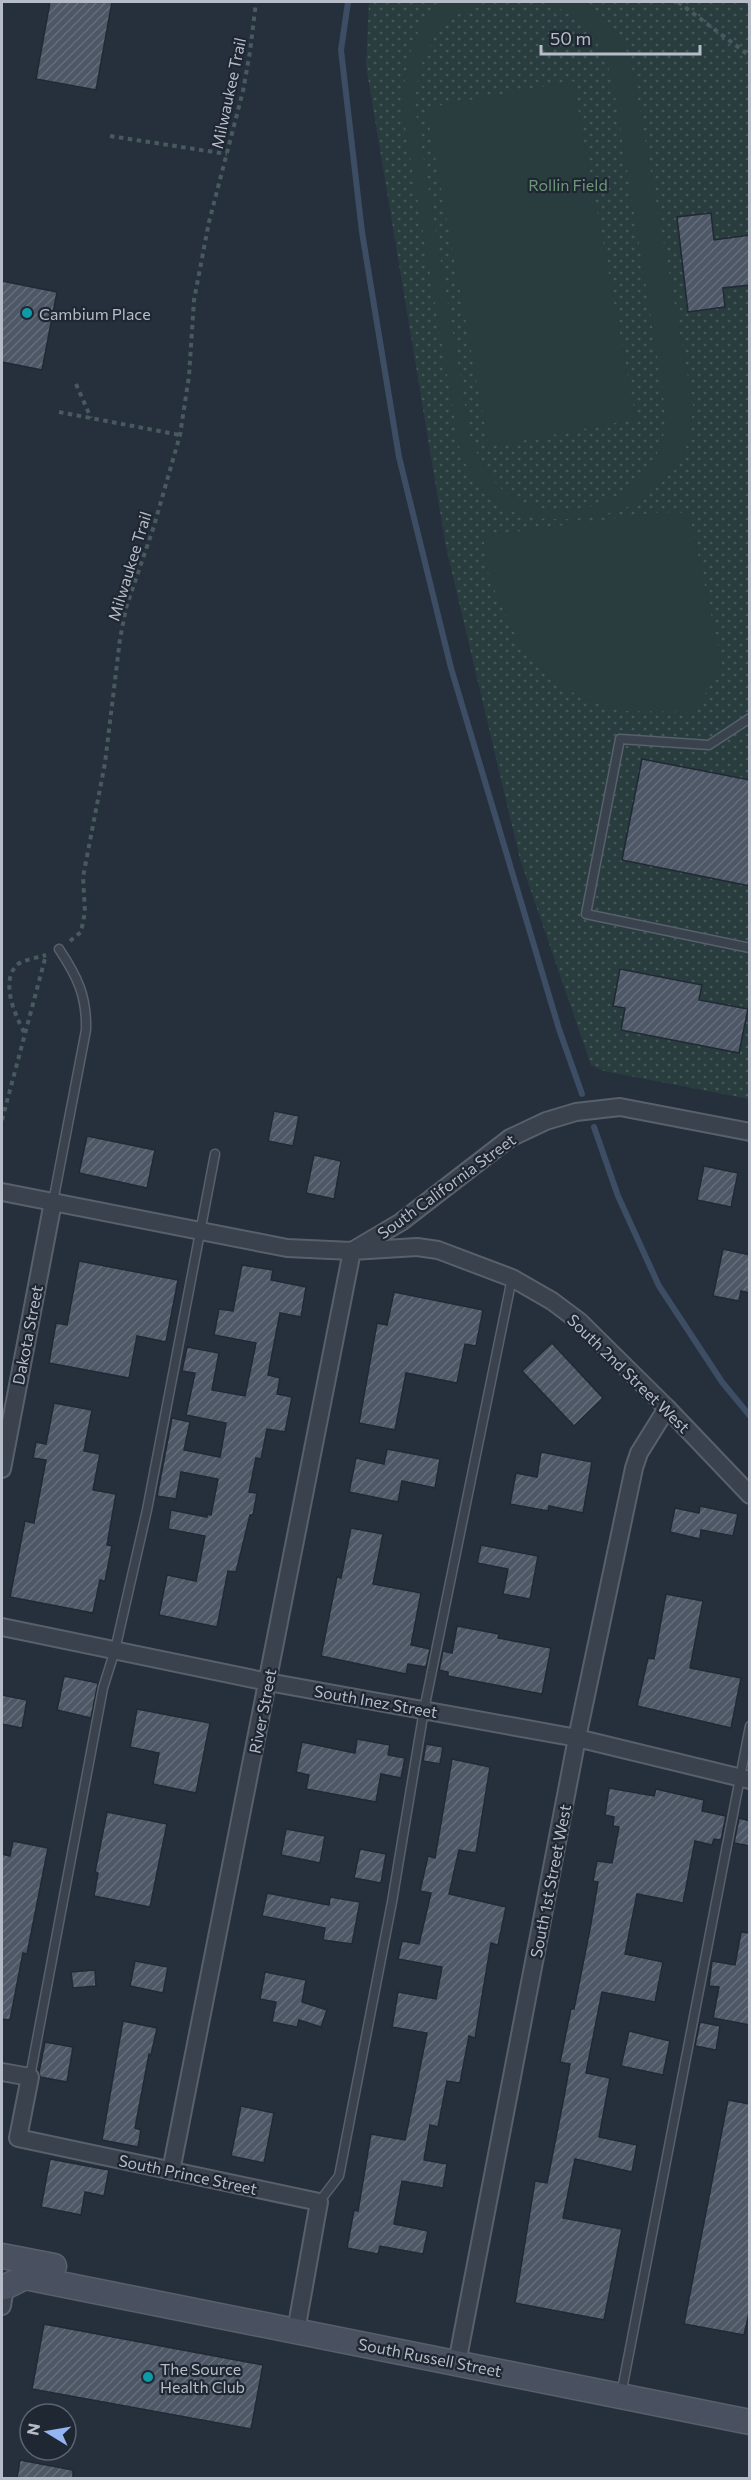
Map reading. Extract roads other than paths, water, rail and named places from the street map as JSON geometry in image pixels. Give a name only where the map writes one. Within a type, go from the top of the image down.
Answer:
[{"type":"main road","name":"South Russell Street","points":[[2,2256],[60,2268],[84,2277],[110,2293],[750,2422]]},
{"type":"main road","name":"South Russell Street","points":[[3,2293],[82,2299],[110,2293]]},
{"type":"street","name":"South California Street","points":[[352,1251],[401,1222],[510,1138],[546,1121],[576,1112],[620,1107],[750,1132]]},
{"type":"street","points":[[2,1192],[287,1248],[352,1251]]},
{"type":"street","name":"Dakota Street","points":[[2,1469],[53,1202]]},
{"type":"street","name":"South 2nd Street West","points":[[352,1251],[417,1246],[438,1250],[512,1278],[552,1301],[580,1322],[750,1495]]},
{"type":"street","name":"River Street","points":[[171,2171],[352,1251]]},
{"type":"street","name":"South 1st Street West","points":[[457,2363],[577,1738],[634,1468],[639,1453],[667,1408]]},
{"type":"street","name":"South Inez Street","points":[[2,1627],[268,1682],[577,1738],[744,1779]]},
{"type":"street","points":[[2,2072],[30,2077]]},
{"type":"street","name":"South Prince Street","points":[[30,2077],[18,2138],[319,2202]]},
{"type":"street","points":[[296,2331],[319,2202]]},
{"type":"lane","points":[[750,718],[709,745],[620,740],[586,914],[750,948]]},
{"type":"lane","points":[[53,1202],[86,1030],[87,1007],[76,975],[59,949]]},
{"type":"lane","points":[[30,2077],[103,1688],[115,1650],[147,1510],[215,1154]]},
{"type":"lane","points":[[319,2202],[339,2176],[392,1902],[424,1710],[512,1278]]},
{"type":"lane","points":[[621,2396],[744,1779],[750,1726]]},
{"type":"waterway","points":[[348,2],[341,50],[362,232],[399,457],[451,668],[559,1029],[582,1094]]},
{"type":"waterway","points":[[594,1127],[618,1196],[659,1286],[722,1382],[750,1416]]},
{"type":"place","name":"Cambium Place","points":[[27,313]]},
{"type":"place","name":"The Source Health Club","points":[[148,2377]]},
{"type":"park label","name":"Rollin Field","points":[[568,184]]}]
